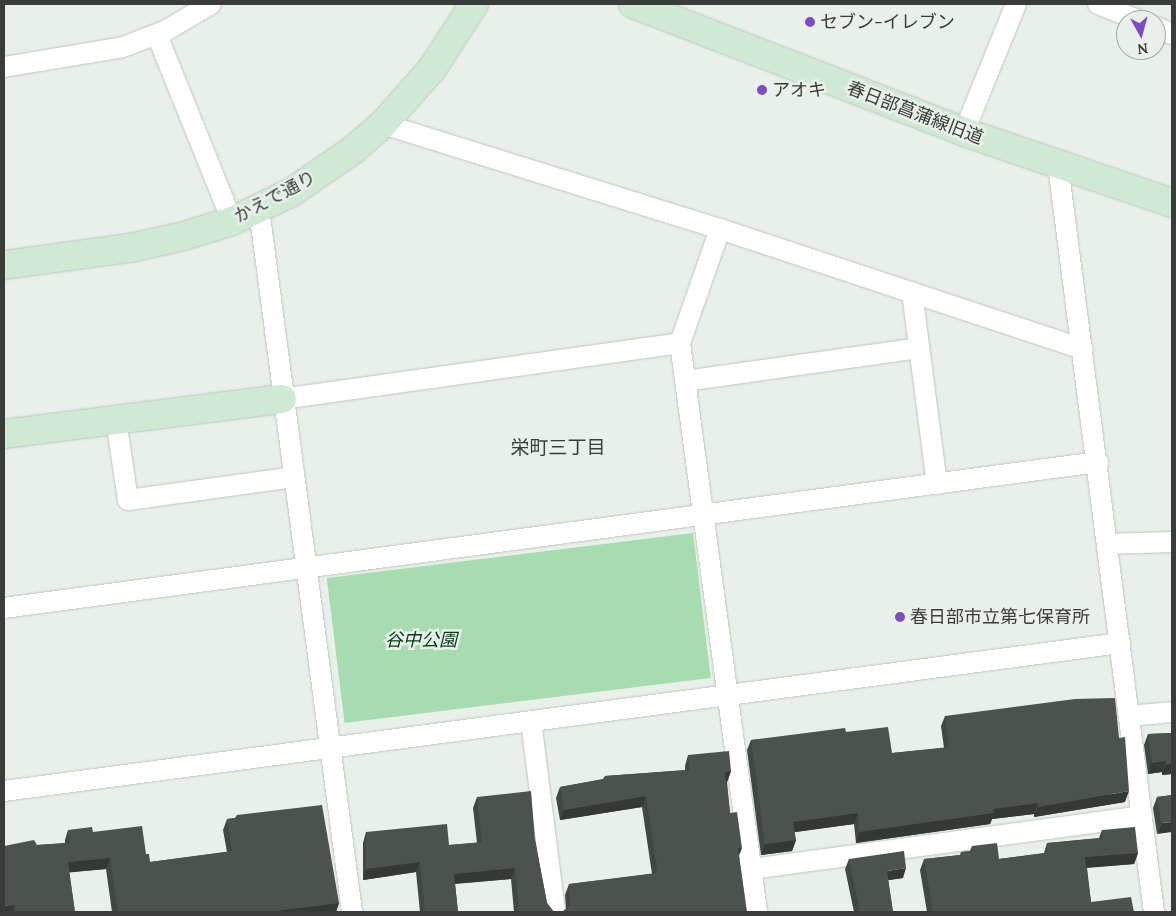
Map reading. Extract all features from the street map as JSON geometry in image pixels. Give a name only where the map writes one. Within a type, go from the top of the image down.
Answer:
[{"type":"street","points":[[4,67],[123,47],[157,34],[211,4]]},
{"type":"street","name":"かえで通り","points":[[4,265],[130,248],[232,221],[259,209],[320,174],[383,124],[432,70],[474,4]]},
{"type":"street","name":"春日部菖蒲線旧道","points":[[633,4],[964,132],[1172,203]]},
{"type":"street","points":[[964,132],[1016,4]]},
{"type":"street","points":[[1098,4],[1116,11]]},
{"type":"street","points":[[157,34],[232,221]]},
{"type":"street","points":[[383,124],[720,229],[1083,349]]},
{"type":"street","points":[[1058,165],[1098,462],[1154,912]]},
{"type":"street","points":[[259,209],[304,567],[352,912]]},
{"type":"street","points":[[720,229],[680,343],[757,912]]},
{"type":"street","points":[[912,292],[937,484]]},
{"type":"street","points":[[4,434],[282,399],[680,343]]},
{"type":"street","points":[[685,381],[919,348]]},
{"type":"street","points":[[116,420],[128,500],[293,477]]},
{"type":"street","points":[[4,608],[1098,462]]},
{"type":"street","points":[[1108,544],[1172,542]]},
{"type":"street","points":[[4,791],[1120,643]]},
{"type":"street","points":[[1129,716],[1172,712]]},
{"type":"street","points":[[531,721],[555,912]]},
{"type":"street","points":[[751,869],[1142,816]]},
{"type":"green space","name":"谷中公園","points":[[693,533],[711,678],[345,723],[327,578]]},
{"type":"building","points":[[1115,698],[1119,738],[1125,737],[1129,791],[1038,807],[1038,803],[993,809],[994,813],[859,832],[858,813],[793,822],[796,840],[765,844],[751,740],[845,728],[846,732],[888,727],[892,753],[949,747],[945,716],[1075,699]]},
{"type":"building","points":[[1172,733],[1172,764],[1166,764],[1166,761],[1152,763],[1148,734]]},
{"type":"building","points":[[729,751],[731,771],[725,772],[730,813],[737,812],[742,848],[738,848],[747,912],[562,912],[570,905],[569,884],[656,873],[657,868],[646,796],[564,810],[560,787],[605,779],[605,776],[690,770],[688,755]]},
{"type":"building","points":[[531,791],[535,840],[547,903],[554,912],[519,912],[515,868],[454,874],[458,912],[425,912],[420,862],[366,869],[366,832],[447,824],[449,845],[482,842],[477,797]]},
{"type":"building","points":[[1172,795],[1172,822],[1161,823],[1157,797]]},
{"type":"building","points":[[322,805],[339,903],[267,912],[118,912],[110,858],[68,862],[75,912],[16,912],[15,905],[4,906],[4,846],[34,840],[37,845],[70,843],[68,830],[92,827],[93,832],[142,826],[146,854],[149,854],[150,862],[232,851],[227,819],[237,818],[237,815]]},
{"type":"building","points":[[1135,827],[1138,853],[1085,857],[1091,902],[1131,897],[1134,912],[933,912],[924,859],[961,855],[961,852],[973,851],[972,846],[997,843],[999,859],[1047,853],[1047,843],[1103,838],[1102,830]]},
{"type":"building","points":[[904,851],[906,868],[887,871],[893,912],[860,912],[849,859]]},
{"type":"place","name":"セブン-イレブン","points":[[810,22]]},
{"type":"place","name":"アオキ","points":[[762,90]]},
{"type":"place","name":"春日部市立第七保育所","points":[[900,617]]},
{"type":"district","name":"栄町三丁目","points":[[558,448]]}]
